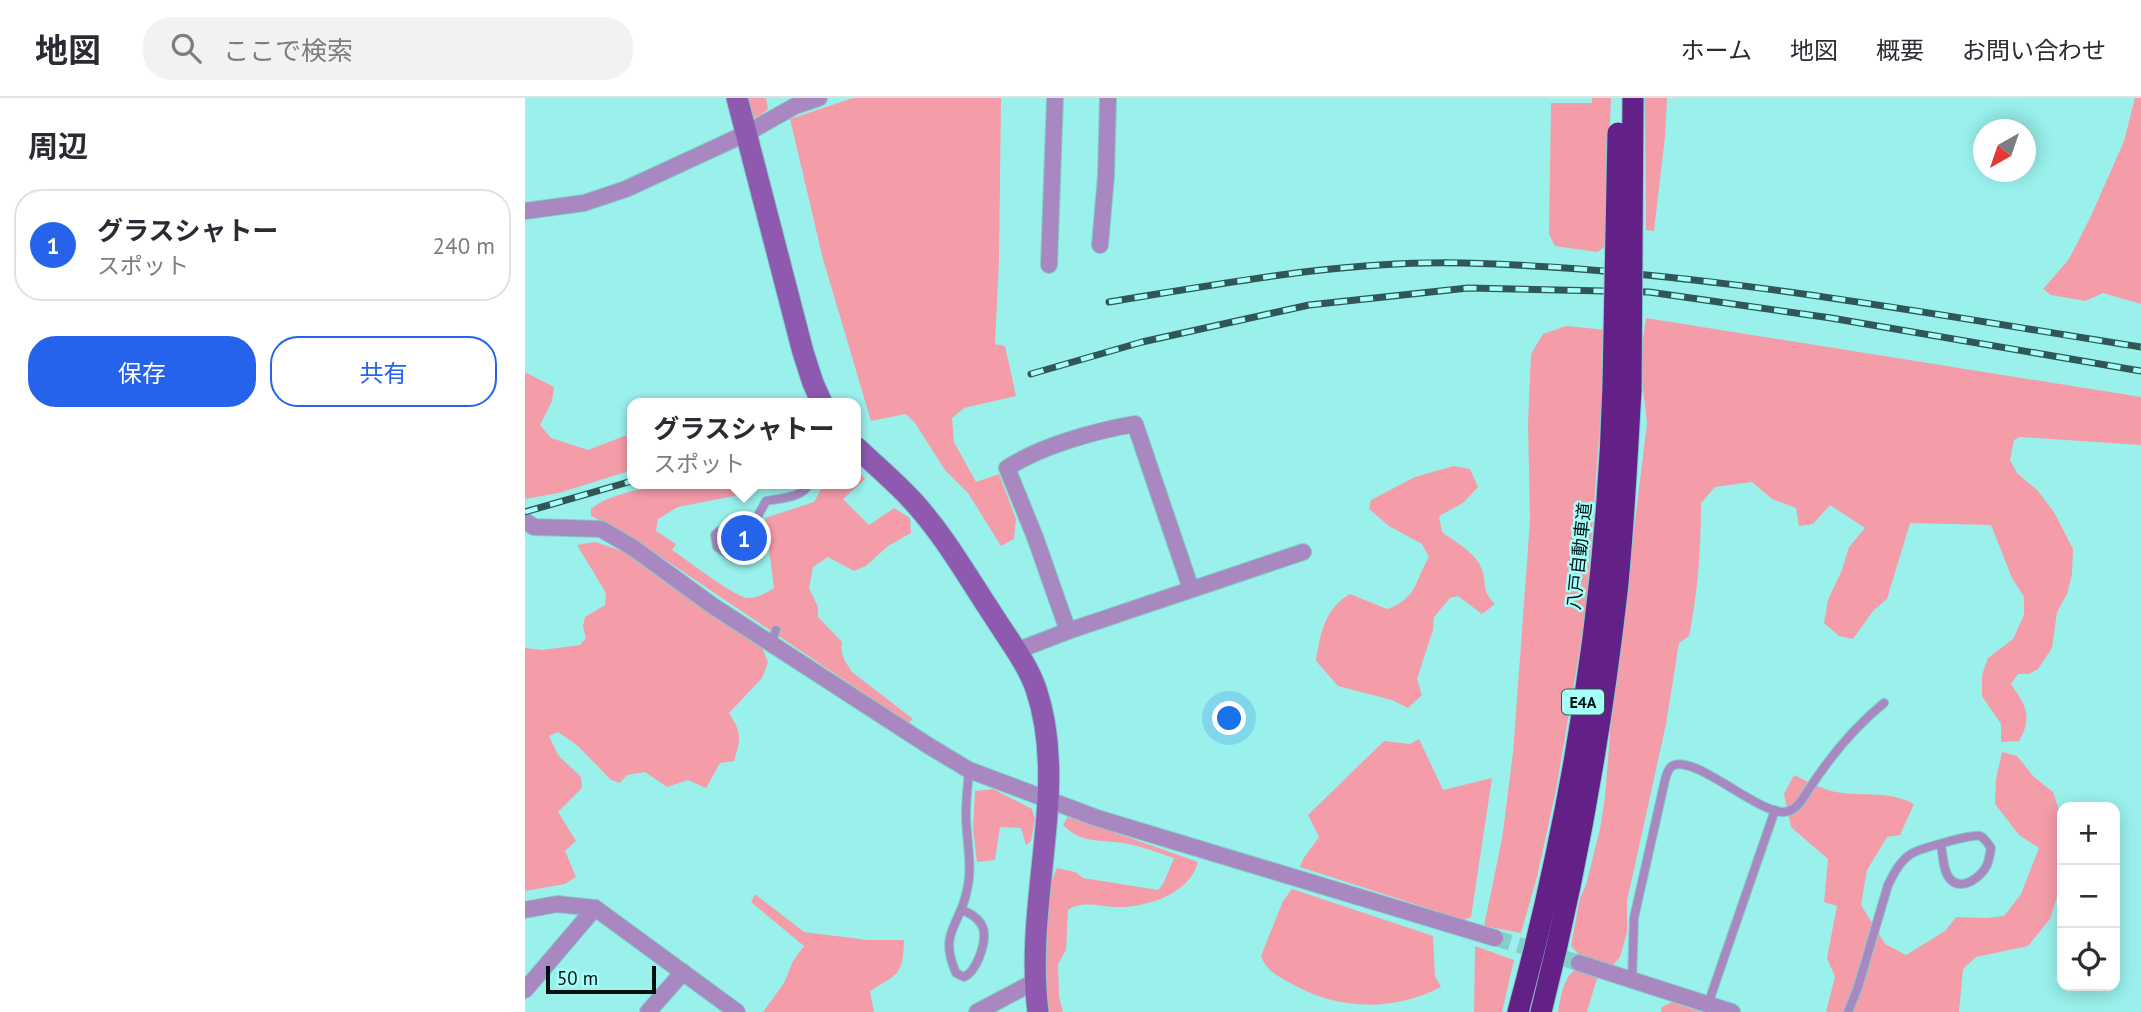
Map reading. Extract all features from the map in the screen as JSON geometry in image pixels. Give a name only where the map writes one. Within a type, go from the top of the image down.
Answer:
[{"type":"highway","name":"八戸自動車道","points":[[1518,1012],[1559,838],[1585,688],[1622,388],[1619,98]]},
{"type":"highway","name":"八戸自動車道","points":[[1541,1012],[1580,844],[1617,591],[1633,98]]},
{"type":"street","points":[[737,98],[803,352],[820,398]]},
{"type":"street","points":[[525,211],[585,203],[626,189],[745,134],[795,106],[819,98]]},
{"type":"street","points":[[1049,265],[1055,98]]},
{"type":"street","points":[[1100,245],[1106,176],[1108,98]]},
{"type":"street","points":[[1067,631],[1035,537],[1007,468],[1021,458],[1087,435],[1135,424],[1191,589]]},
{"type":"street","points":[[861,452],[910,498],[940,534],[1017,651],[1035,687],[1043,717],[1049,760],[1048,801],[1034,937],[1034,982],[1038,1012]]},
{"type":"street","points":[[525,521],[534,527],[601,529],[632,547],[713,606],[773,637],[918,739],[969,770],[1048,801],[1274,873],[1495,938]]},
{"type":"street","points":[[1017,651],[1067,631],[1303,552]]},
{"type":"street","points":[[525,911],[557,904],[595,908],[737,1012]]},
{"type":"street","points":[[525,990],[595,908]]},
{"type":"street","points":[[1579,963],[1732,1012]]},
{"type":"street","points":[[648,1012],[683,972]]},
{"type":"street","points":[[977,1012],[1034,982]]},
{"type":"lane","points":[[748,560],[736,559],[717,547],[715,535],[719,531],[755,522],[766,501],[796,495],[806,489]]},
{"type":"lane","points":[[1632,980],[1636,906],[1669,769],[1683,764],[1775,810],[1786,812],[1798,805],[1833,754],[1863,721],[1884,703]]},
{"type":"lane","points":[[962,910],[978,919],[984,932],[976,964],[969,975],[964,977],[956,973],[947,944],[951,928],[962,910],[970,870],[966,813],[969,770]]},
{"type":"lane","points":[[1708,1004],[1775,810]]},
{"type":"lane","points":[[1848,1012],[1895,870],[1910,854],[1967,836],[1983,837],[1991,848],[1987,864],[1980,875],[1970,882],[1959,884],[1951,880],[1945,870],[1941,845]]},
{"type":"shaded area","points":[[746,98],[766,98],[768,109],[760,116],[750,119]]},
{"type":"shaded area","points":[[853,98],[1001,98],[995,344],[1005,346],[1016,396],[964,408],[952,418],[954,442],[976,482],[999,474],[1016,519],[1014,539],[1001,546],[968,493],[945,470],[915,423],[906,414],[871,421],[823,259],[790,119]]},
{"type":"shaded area","points":[[1592,98],[1611,98],[1605,247],[1597,252],[1555,246],[1549,234],[1551,103],[1592,103]]},
{"type":"shaded area","points":[[1645,98],[1667,98],[1654,231],[1646,230]]},
{"type":"shaded area","points":[[2135,98],[2141,98],[2141,304],[2103,293],[2085,301],[2051,295],[2043,289],[2069,259],[2091,216],[2124,141]]},
{"type":"shaded area","points":[[1646,318],[2141,397],[2141,445],[2020,437],[2014,440],[2010,460],[2017,473],[2037,490],[2054,512],[2073,549],[2072,574],[2067,594],[2057,612],[2052,648],[2038,669],[2029,674],[2018,674],[2011,684],[2021,699],[2027,718],[2019,741],[2001,742],[2001,724],[1982,696],[1982,675],[1988,658],[2013,639],[2024,615],[2024,597],[2012,578],[1991,525],[1910,523],[1887,599],[1873,611],[1853,639],[1839,636],[1824,623],[1828,600],[1849,547],[1865,528],[1830,505],[1813,524],[1799,526],[1796,508],[1772,499],[1752,482],[1715,487],[1701,503],[1698,570],[1692,620],[1689,636],[1679,643],[1666,724],[1627,901],[1627,932],[1620,957],[1613,965],[1601,965],[1587,1012],[1558,1012],[1566,982],[1577,969],[1580,956],[1571,946],[1580,898],[1586,885],[1600,829],[1605,797],[1612,708],[1647,423],[1640,361]]},
{"type":"shaded area","points":[[1566,326],[1607,330],[1586,613],[1556,790],[1537,877],[1521,933],[1484,926],[1502,839],[1513,753],[1530,521],[1528,423],[1531,354],[1543,334]]},
{"type":"shaded area","points":[[525,372],[554,387],[552,401],[540,425],[551,438],[588,450],[627,436],[627,472],[559,493],[525,499]]},
{"type":"shaded area","points":[[1453,466],[1470,469],[1478,487],[1463,503],[1439,516],[1442,532],[1475,558],[1484,576],[1486,591],[1495,604],[1482,614],[1458,596],[1450,598],[1434,617],[1433,630],[1417,679],[1422,695],[1408,708],[1392,700],[1338,686],[1316,661],[1329,614],[1350,594],[1387,609],[1397,605],[1405,600],[1414,588],[1429,557],[1422,544],[1389,526],[1369,509],[1371,500],[1415,477]]},
{"type":"shaded area","points":[[642,489],[755,489],[754,492],[678,507],[658,519],[656,531],[676,544],[672,550],[710,577],[741,596],[751,598],[774,588],[765,518],[814,502],[821,489],[854,489],[843,499],[869,525],[894,508],[910,518],[911,533],[888,546],[866,566],[854,571],[828,557],[813,567],[809,588],[818,607],[818,617],[842,642],[842,654],[852,672],[913,719],[908,723],[630,536],[591,516],[591,509],[605,500]]},
{"type":"shaded area","points":[[595,542],[631,554],[647,569],[699,606],[761,645],[768,662],[762,678],[729,713],[739,736],[734,761],[720,763],[706,788],[688,780],[667,787],[645,772],[627,775],[620,783],[611,780],[578,746],[558,732],[549,736],[558,755],[581,777],[582,788],[558,812],[576,841],[565,851],[576,877],[565,884],[525,891],[525,648],[542,650],[580,645],[586,638],[583,626],[585,617],[605,605],[606,593],[577,545]]},
{"type":"shaded area","points":[[1419,739],[1443,790],[1492,778],[1471,917],[1464,920],[1300,867],[1319,837],[1308,815],[1384,741],[1410,744]]},
{"type":"shaded area","points":[[2002,752],[2017,756],[2034,777],[2053,792],[2057,804],[2057,897],[2050,919],[2028,946],[1976,957],[1963,969],[1959,1012],[1826,1012],[1835,977],[1827,958],[1837,906],[1824,902],[1828,859],[1791,827],[1784,794],[1794,775],[1831,791],[1885,795],[1914,804],[1900,835],[1887,837],[1867,870],[1861,905],[1885,944],[1906,955],[1945,931],[1956,917],[2004,916],[2021,894],[2039,848],[2019,835],[1995,804],[1996,779]]},
{"type":"shaded area","points":[[993,789],[1032,809],[1035,819],[1031,841],[1026,845],[1021,828],[1000,827],[995,860],[977,862],[973,829],[975,791]]},
{"type":"shaded area","points":[[1068,816],[1198,862],[1186,883],[1153,902],[1128,907],[1085,905],[1068,910],[1066,950],[1058,964],[1059,997],[1063,1012],[1049,1012],[1046,918],[1048,899],[1057,868],[1075,872],[1083,878],[1158,890],[1174,858],[1129,844],[1081,837],[1063,825]]},
{"type":"shaded area","points":[[1292,889],[1433,936],[1435,976],[1441,987],[1404,1001],[1366,1005],[1328,999],[1277,976],[1266,966],[1261,956],[1283,901]]},
{"type":"shaded area","points":[[755,894],[804,932],[868,940],[904,940],[902,960],[897,972],[870,991],[874,1012],[763,1012],[784,983],[793,961],[804,946],[751,902]]},
{"type":"shaded area","points":[[1475,946],[1514,960],[1502,1012],[1474,1012]]},
{"type":"shaded area","points":[[1672,1002],[1701,1012],[1661,1012],[1662,1007]]},
{"type":"tunnel","points":[[1495,938],[1579,963]]},
{"type":"railway","points":[[1109,302],[1331,269],[1465,263],[1550,267],[1720,283],[2141,347]]},
{"type":"railway","points":[[1031,374],[1142,342],[1309,305],[1468,288],[1649,292],[1831,318],[2141,371]]},
{"type":"railway","points":[[525,512],[627,482]]},
{"type":"place","name":"グラスシャトー","points":[[744,538]]}]
